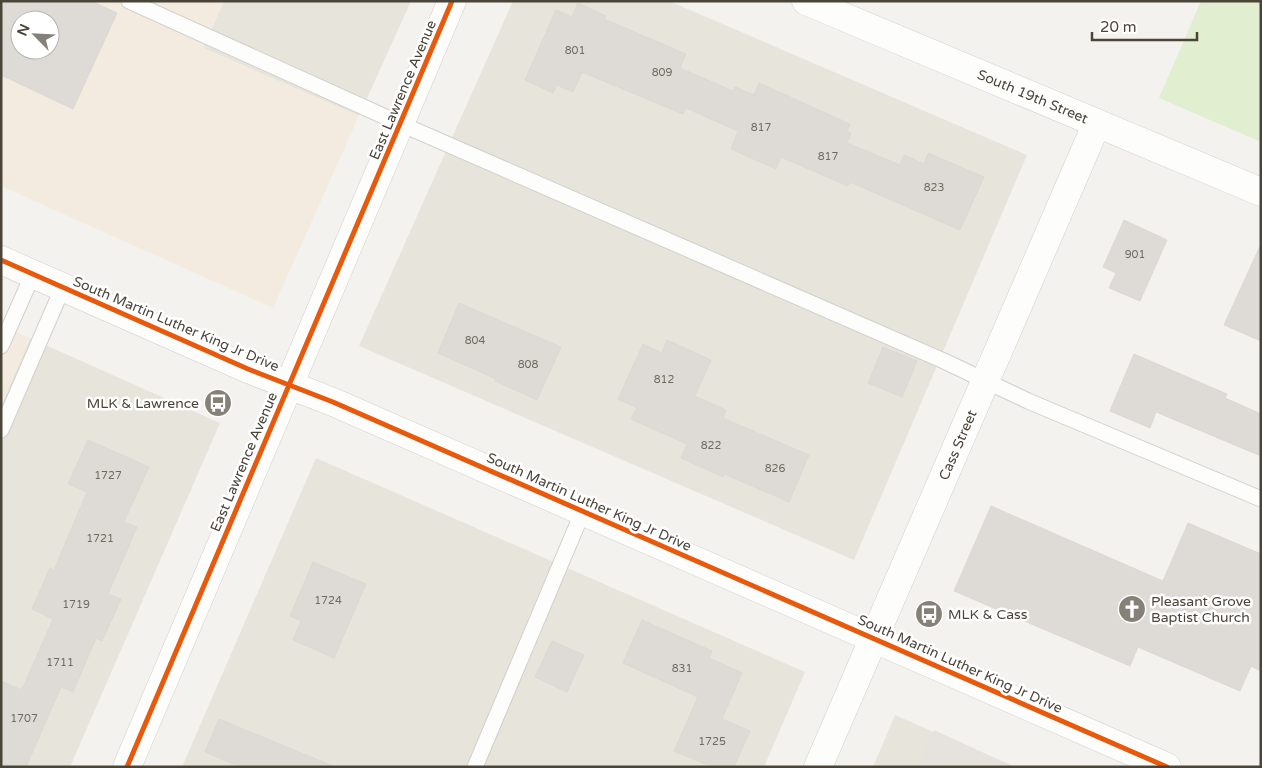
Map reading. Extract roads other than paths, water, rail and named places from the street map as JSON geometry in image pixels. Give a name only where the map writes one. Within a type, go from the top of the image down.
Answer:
[{"type":"street","name":"East Lawrence Avenue","points":[[127,767],[452,1]]},
{"type":"street","name":"South 19th Street","points":[[806,1],[1261,192]]},
{"type":"street","name":"Cass Street","points":[[818,767],[1097,123]]},
{"type":"street","name":"South Martin Luther King Jr Drive","points":[[1,260],[248,368],[342,406],[1168,767]]},
{"type":"lane","points":[[129,1],[401,124],[986,380],[1028,402],[1261,499]]},
{"type":"lane","points":[[1,346],[33,274]]},
{"type":"lane","points":[[1,430],[63,287]]},
{"type":"lane","points":[[475,767],[583,511]]},
{"type":"place","name":"MLK & Lawrence","points":[[218,403]]},
{"type":"place","name":"Pleasant Grove Baptist Church","points":[[1132,609]]},
{"type":"place","name":"MLK & Cass","points":[[929,614]]}]
